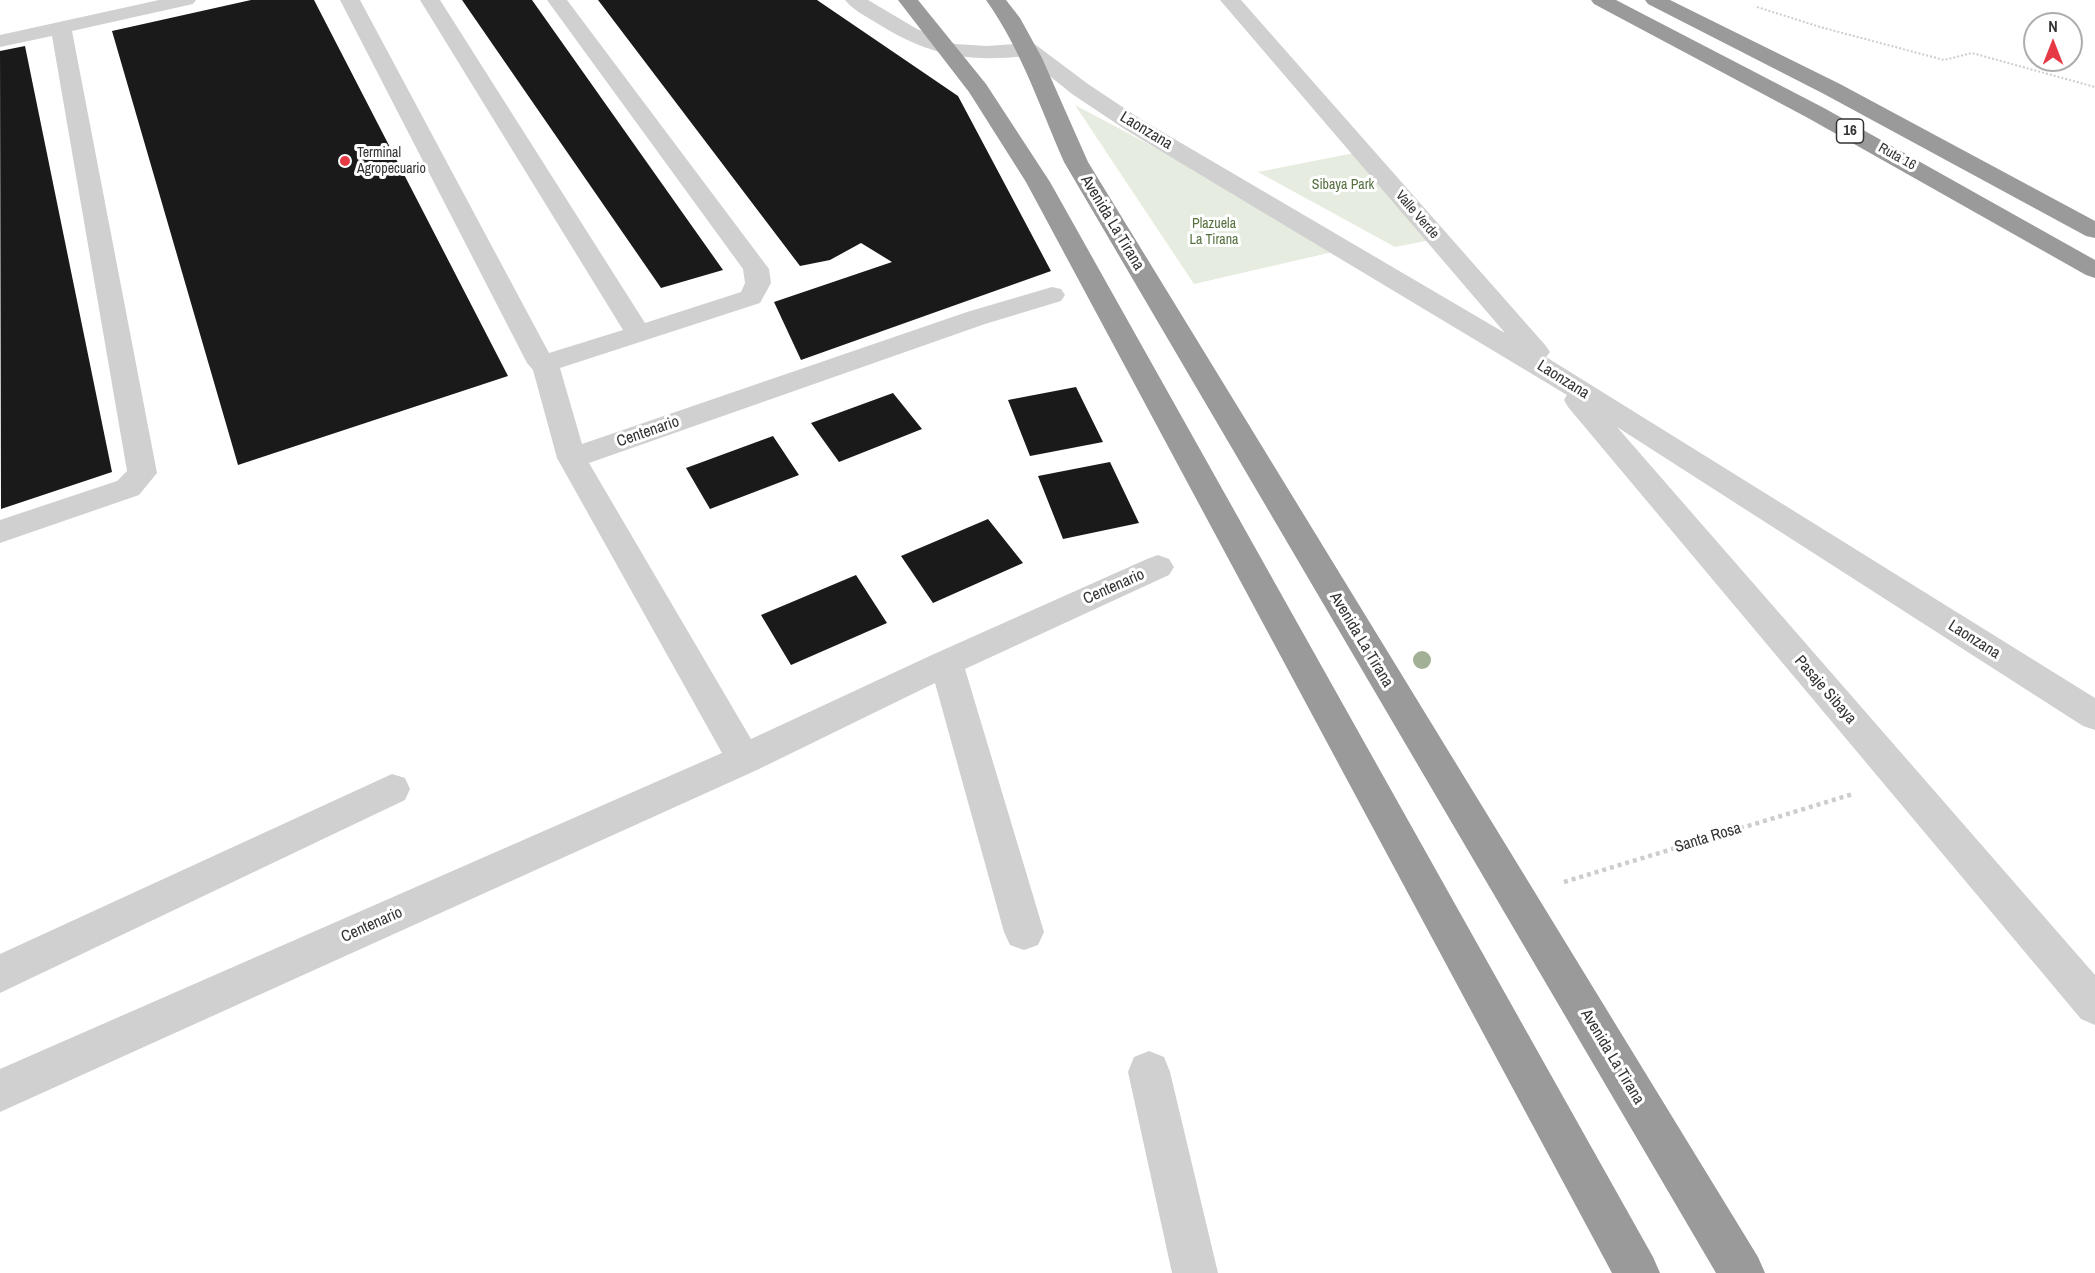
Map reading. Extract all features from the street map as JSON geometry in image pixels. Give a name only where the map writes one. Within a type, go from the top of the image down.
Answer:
[{"type":"highway","points":[[908,0],[978,88],[1010,136],[1094,282],[1637,1273]]},
{"type":"highway","name":"Avenida La Tirana","points":[[996,0],[1029,49],[1059,126],[1076,162],[1742,1273]]},
{"type":"highway","name":"Ruta 16","points":[[1601,0],[1816,113],[2095,270]]},
{"type":"highway","name":"Ruta 16","points":[[1655,0],[1832,89],[2095,231]]},
{"type":"street","points":[[0,41],[186,0]]},
{"type":"street","points":[[350,0],[541,363],[545,364],[572,458],[744,759]]},
{"type":"street","points":[[430,0],[639,334]]},
{"type":"street","points":[[545,364],[751,297],[758,284],[756,269],[557,0]]},
{"type":"street","points":[[855,0],[902,29],[946,49],[989,52],[1029,49]]},
{"type":"street","name":"Valle Verde","points":[[1230,0],[1556,375]]},
{"type":"street","points":[[0,532],[128,488],[142,473],[61,28]]},
{"type":"street","name":"Laonzana","points":[[1029,49],[1080,89],[1134,125],[1556,375],[2095,716]]},
{"type":"street","name":"Centenario","points":[[572,458],[976,318],[1052,295]]},
{"type":"street","name":"Pasaje Sibaya","points":[[1556,375],[2095,1005]]},
{"type":"street","name":"Centenario","points":[[0,1091],[744,759],[946,663],[1158,567]]},
{"type":"street","points":[[946,663],[1024,932]]},
{"type":"street","points":[[0,974],[392,789]]},
{"type":"street","points":[[1149,1072],[1195,1273]]},
{"type":"path","points":[[1757,7],[1820,27],[1944,60],[1972,53],[2095,87]]},
{"type":"path","name":"Santa Rosa","points":[[1515,896],[1902,779]]},
{"type":"green space","name":"Plazuela La Tirana","points":[[1075,105],[1346,249],[1194,284]]},
{"type":"green space","name":"Sibaya Park","points":[[1354,153],[1431,240],[1395,247],[1258,172]]},
{"type":"building","points":[[251,0],[314,0],[508,376],[238,465],[112,31]]},
{"type":"building","points":[[462,0],[532,0],[723,270],[661,288]]},
{"type":"building","points":[[598,0],[817,0],[958,96],[1051,271],[801,360],[774,302],[892,262],[861,243],[830,260],[800,266]]},
{"type":"building","points":[[25,46],[112,472],[1,509],[0,51]]},
{"type":"building","points":[[1076,387],[1103,442],[1030,456],[1008,400]]},
{"type":"building","points":[[893,393],[922,429],[839,462],[811,423]]},
{"type":"building","points":[[773,436],[799,475],[710,509],[686,468]]},
{"type":"building","points":[[1110,462],[1139,523],[1063,539],[1038,476]]},
{"type":"building","points":[[988,519],[1023,563],[933,603],[901,556]]},
{"type":"building","points":[[856,575],[887,623],[791,665],[761,615]]},
{"type":"place","name":"Terminal Agropecuario","points":[[345,161]]}]
